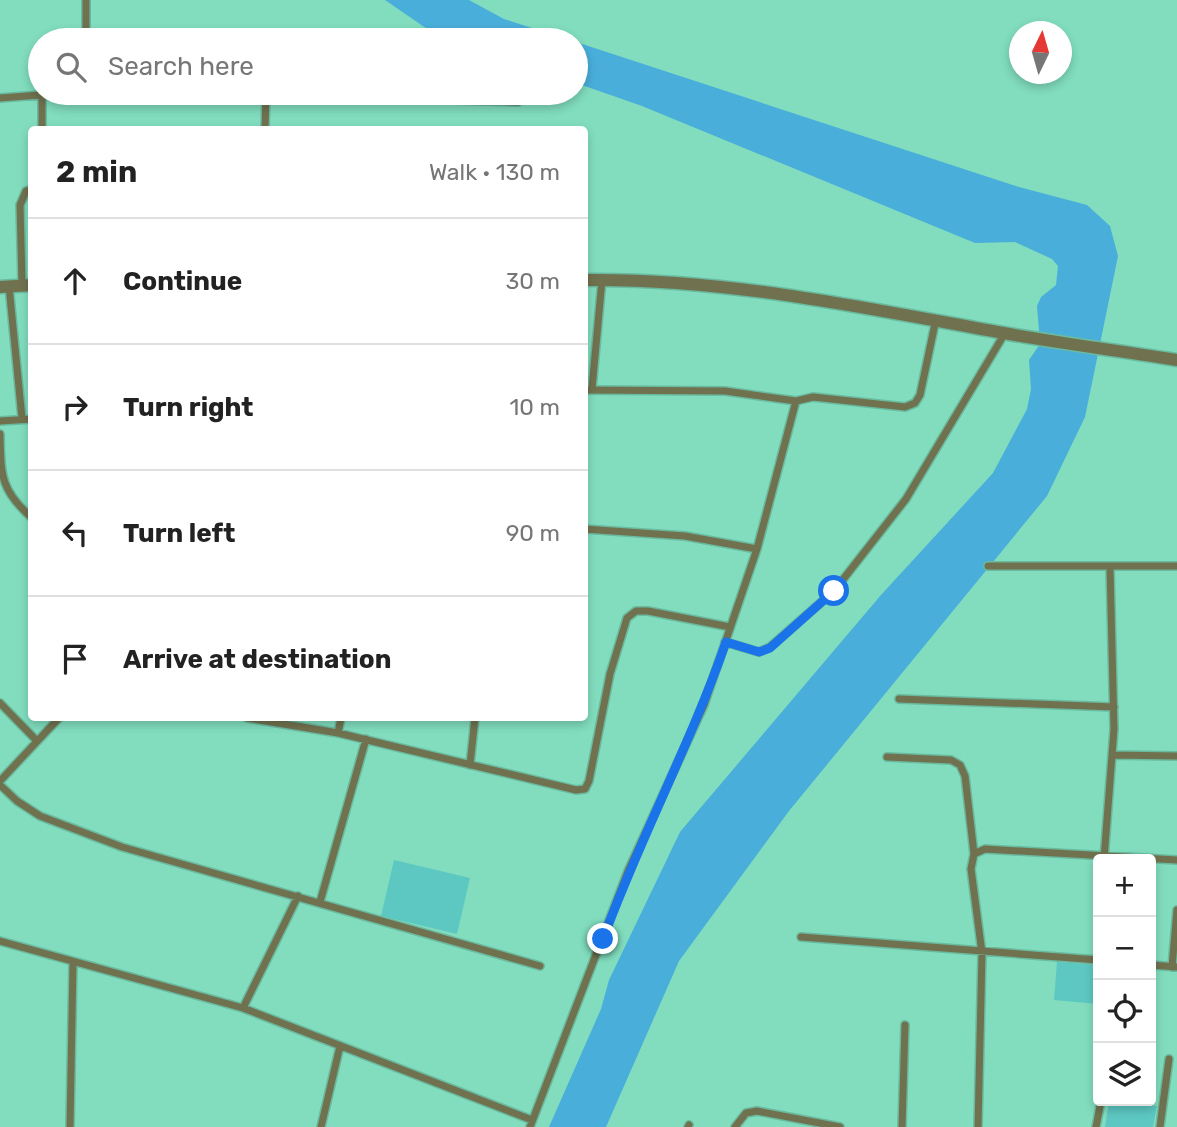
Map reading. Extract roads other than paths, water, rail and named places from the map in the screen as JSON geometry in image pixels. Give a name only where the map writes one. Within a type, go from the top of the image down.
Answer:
[{"type":"street","points":[[86,0],[86,28]]},
{"type":"street","points":[[0,98],[28,96]]},
{"type":"street","points":[[42,105],[42,126]]},
{"type":"street","points":[[265,126],[266,105]]},
{"type":"street","points":[[22,419],[16,286],[20,205],[28,190]]},
{"type":"street","points":[[588,280],[801,296],[936,318],[1010,334],[1177,360]]},
{"type":"street","points":[[602,280],[588,389],[726,391],[796,401],[813,397],[905,407],[915,403],[920,395],[936,318]]},
{"type":"street","points":[[726,642],[759,652],[770,648],[834,591],[905,499],[1010,334]]},
{"type":"street","points":[[0,941],[243,1008],[531,1123],[628,871],[704,705],[757,549],[796,401]]},
{"type":"street","points":[[0,421],[28,419]]},
{"type":"street","points":[[0,434],[4,488],[14,503],[28,515]]},
{"type":"street","points":[[588,529],[685,536],[757,549]]},
{"type":"street","points":[[988,566],[1177,566]]},
{"type":"street","points":[[1104,854],[1114,707],[1110,568]]},
{"type":"street","points":[[265,721],[338,733],[576,790],[585,789],[610,674],[628,618],[636,611],[648,611],[730,627]]},
{"type":"street","points":[[899,699],[1114,707]]},
{"type":"street","points":[[0,703],[36,740]]},
{"type":"street","points":[[56,721],[0,783],[40,816],[122,847],[540,966]]},
{"type":"street","points":[[338,733],[340,721]]},
{"type":"street","points":[[470,765],[475,721]]},
{"type":"street","points":[[320,902],[366,739]]},
{"type":"street","points":[[1112,755],[1177,756]]},
{"type":"street","points":[[887,757],[951,760],[960,765],[965,776],[974,854],[971,869],[982,953],[978,1127]]},
{"type":"street","points":[[974,854],[985,849],[1093,857]]},
{"type":"street","points":[[1156,859],[1177,860]]},
{"type":"street","points":[[243,1008],[298,896]]},
{"type":"street","points":[[1156,965],[1174,967],[1177,909]]},
{"type":"street","points":[[801,937],[1093,960]]},
{"type":"street","points":[[70,1127],[73,963]]},
{"type":"street","points":[[902,1127],[905,1026]]},
{"type":"street","points":[[321,1127],[340,1046]]},
{"type":"street","points":[[1160,1127],[1169,1059]]},
{"type":"street","points":[[1096,1127],[1100,1106]]},
{"type":"street","points":[[735,1127],[746,1113],[757,1111],[840,1127]]},
{"type":"water","points":[[385,0],[469,0],[504,19],[532,28],[426,28]]},
{"type":"water","points":[[588,46],[1019,187],[1087,205],[1110,226],[1118,256],[1085,417],[1047,496],[789,811],[679,961],[606,1127],[549,1127],[601,1009],[609,980],[680,832],[881,595],[993,473],[1027,409],[1031,389],[1029,360],[1040,344],[1037,306],[1041,297],[1056,285],[1058,266],[1052,259],[1015,242],[975,243],[642,106],[588,87]]}]
